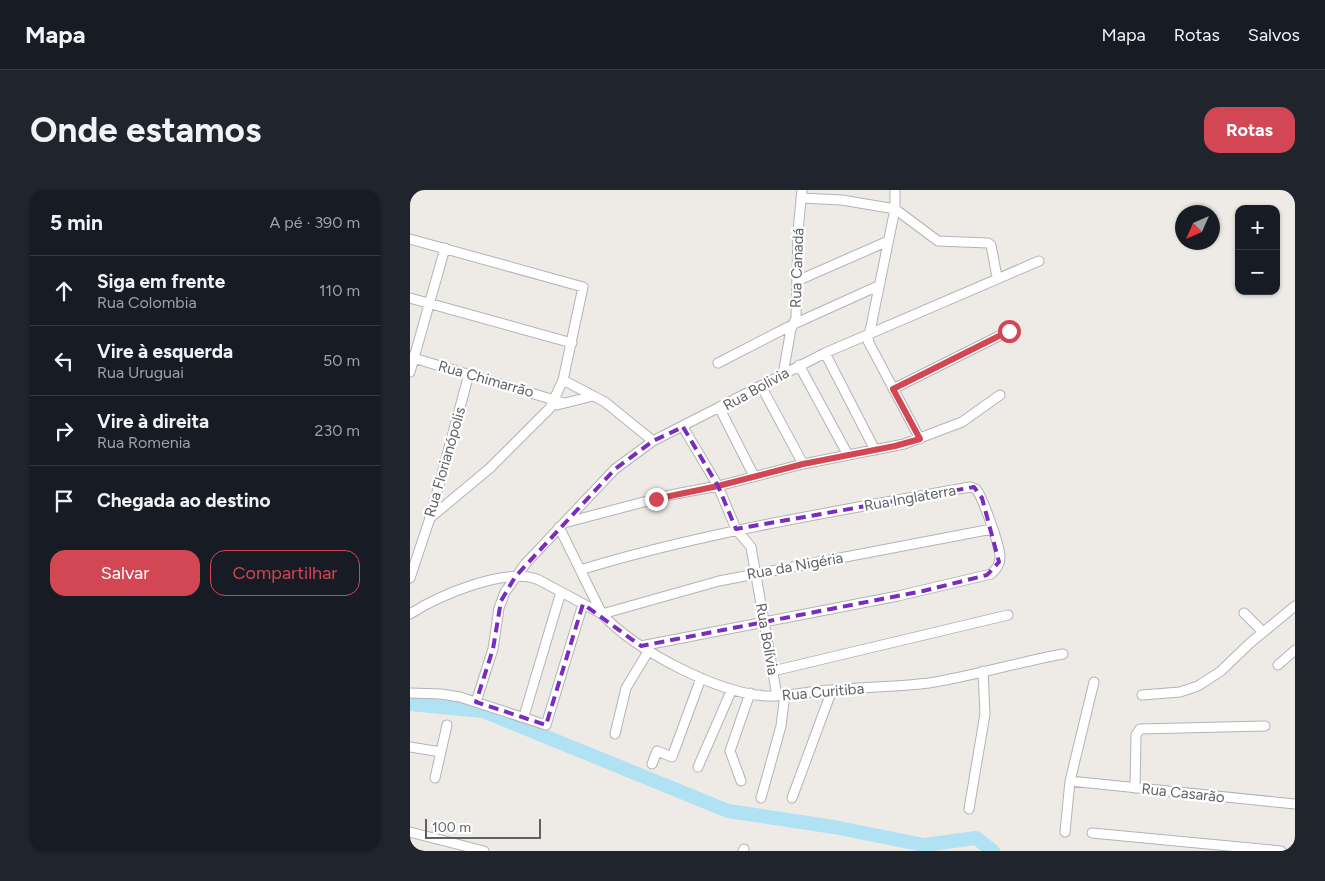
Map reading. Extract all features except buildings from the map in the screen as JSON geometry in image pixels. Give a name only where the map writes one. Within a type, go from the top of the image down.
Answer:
[{"type":"street","points":[[895,190],[895,209],[867,335],[869,344],[920,439]]},
{"type":"street","points":[[801,194],[895,209],[938,241],[988,243],[991,245],[997,277]]},
{"type":"street","name":"Rua Canadá","points":[[783,374],[794,324],[801,194]]},
{"type":"street","points":[[410,239],[583,287],[558,400],[490,468],[430,518]]},
{"type":"street","points":[[797,281],[888,241]]},
{"type":"street","points":[[410,372],[412,358],[445,248]]},
{"type":"street","name":"Rua Bolivia","points":[[476,702],[493,649],[501,602],[515,577],[561,525],[615,469],[653,441],[720,409],[800,365],[997,277],[1039,261]]},
{"type":"street","points":[[718,363],[794,324],[878,286]]},
{"type":"street","points":[[410,298],[572,343]]},
{"type":"street","points":[[893,389],[1009,331]]},
{"type":"street","points":[[825,353],[875,450]]},
{"type":"street","name":"Rua Chimarrão","points":[[412,358],[558,400]]},
{"type":"street","points":[[800,365],[848,455]]},
{"type":"street","name":"Rua Florianópolis","points":[[410,578],[430,518],[469,374]]},
{"type":"street","points":[[563,380],[613,408],[653,441]]},
{"type":"street","points":[[761,386],[803,464]]},
{"type":"street","points":[[558,400],[593,396]]},
{"type":"street","points":[[602,614],[580,570],[561,525],[670,494],[718,486],[803,464],[920,439],[962,422],[1000,396]]},
{"type":"street","points":[[720,409],[754,476]]},
{"type":"street","name":"Rua Bolívia","points":[[683,427],[718,486],[736,529],[751,547],[773,671],[781,696],[781,726],[761,798]]},
{"type":"street","name":"Rua Inglaterra","points":[[580,570],[654,548],[736,529],[970,487],[978,491],[1000,556],[998,567],[991,574],[898,596],[645,648]]},
{"type":"street","name":"Rua da Nigéria","points":[[602,614],[719,581],[992,529]]},
{"type":"street","points":[[410,614],[454,590],[515,577],[534,578],[602,614]]},
{"type":"street","points":[[524,716],[561,592]]},
{"type":"street","points":[[410,693],[449,695],[524,716],[542,724],[548,723],[583,604]]},
{"type":"street","points":[[1142,695],[1180,692],[1198,686],[1221,671],[1263,632],[1295,606]]},
{"type":"street","points":[[1244,613],[1263,632]]},
{"type":"street","name":"Rua Curitiba","points":[[602,614],[620,632],[645,648],[701,678],[732,689],[781,696],[832,690],[908,685],[1062,654]]},
{"type":"street","points":[[773,671],[1008,615]]},
{"type":"street","points":[[615,734],[626,686],[645,648]]},
{"type":"street","points":[[1278,665],[1295,650]]},
{"type":"street","points":[[969,809],[984,720],[983,671]]},
{"type":"street","points":[[652,764],[658,751],[672,756],[701,678]]},
{"type":"street","points":[[1065,832],[1070,781],[1094,682]]},
{"type":"street","points":[[698,766],[732,689]]},
{"type":"street","points":[[792,798],[832,690]]},
{"type":"street","points":[[741,781],[730,751],[750,693]]},
{"type":"street","points":[[435,778],[447,725]]},
{"type":"street","points":[[1135,788],[1136,736],[1140,729],[1265,726]]},
{"type":"street","points":[[410,746],[441,752]]},
{"type":"street","name":"Rua Casarão","points":[[1070,781],[1295,804]]},
{"type":"street","points":[[410,832],[469,849],[484,851]]},
{"type":"street","points":[[1092,832],[1281,851]]},
{"type":"highlighted area","points":[[683,427],[718,486],[736,529],[974,487],[982,498],[999,562],[987,575],[923,591],[641,646],[583,604],[546,725],[476,702],[493,649],[501,601],[515,577],[615,469],[653,441]]},
{"type":"waterway","points":[[410,704],[483,711],[728,811],[834,827],[924,845],[976,838],[993,851]]},
{"type":"route","points":[[656,499],[670,494],[718,486],[803,464],[895,446],[920,439],[893,389],[1009,331]]}]
